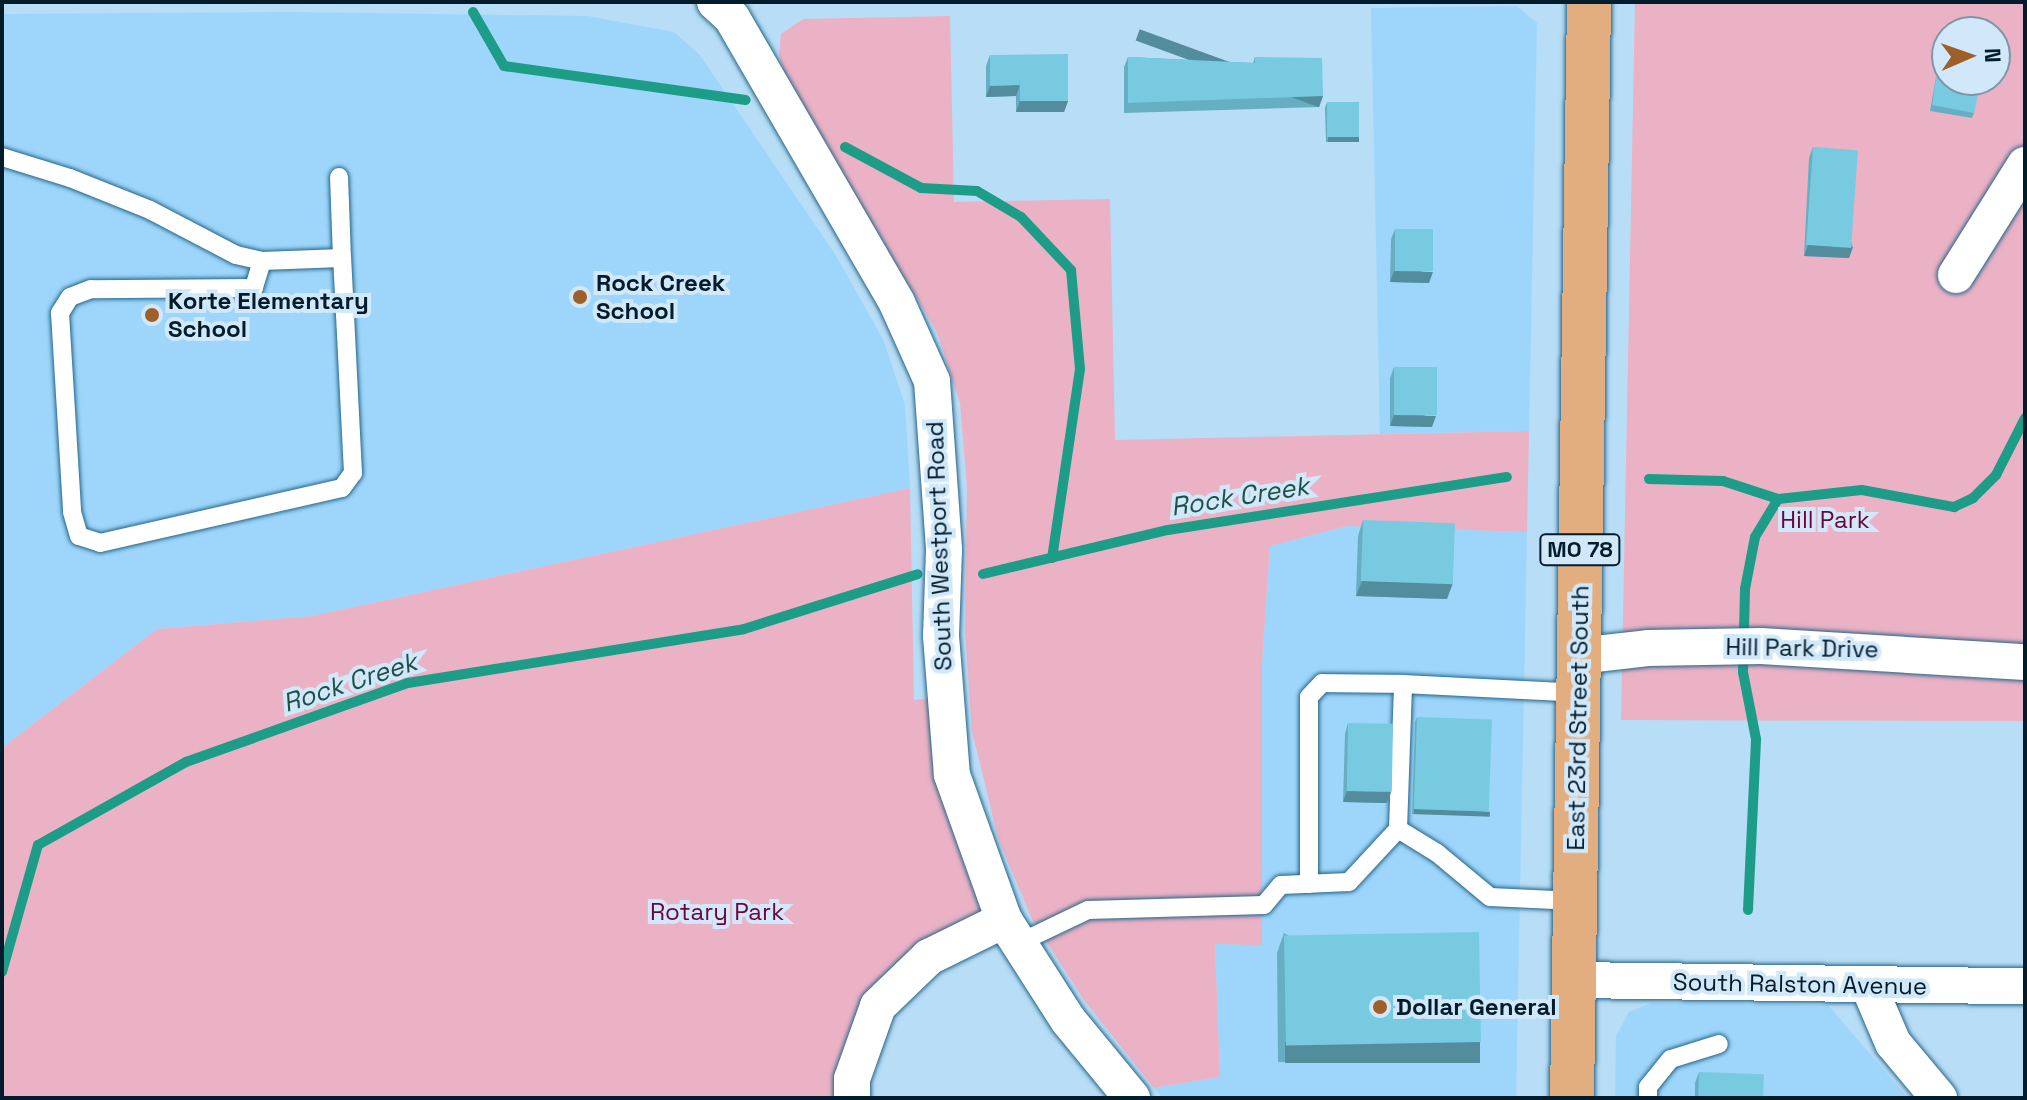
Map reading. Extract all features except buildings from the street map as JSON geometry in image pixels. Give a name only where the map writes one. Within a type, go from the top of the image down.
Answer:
[{"type":"main road","name":"East 23rd Street South","points":[[1572,1098],[1589,2]]},
{"type":"street","name":"South Westport Road","points":[[715,2],[732,18],[897,303],[932,381],[944,550],[941,636],[952,775],[1011,932],[1068,1020],[1132,1098]]},
{"type":"street","points":[[1956,275],[2025,165]]},
{"type":"street","name":"Hill Park Drive","points":[[1578,674],[1745,646],[2025,662]]},
{"type":"street","points":[[852,1098],[852,1079],[878,1006],[929,957],[1011,932]]},
{"type":"street","name":"South Ralston Avenue","points":[[1574,980],[1869,987],[2025,986]]},
{"type":"street","points":[[1869,987],[1893,1043],[1939,1098]]},
{"type":"lane","points":[[2,157],[110,194],[236,255],[262,261],[342,258]]},
{"type":"lane","points":[[262,261],[254,288],[91,289],[70,297],[60,313],[72,512],[79,536],[100,543],[342,488],[353,473],[339,177]]},
{"type":"lane","points":[[1309,884],[1309,697],[1322,683],[1403,684],[1578,674]]},
{"type":"lane","points":[[1011,932],[1088,910],[1264,905],[1281,885],[1349,882],[1398,829],[1403,684]]},
{"type":"lane","points":[[1398,829],[1490,897],[1576,901]]},
{"type":"lane","points":[[1648,1098],[1648,1087],[1671,1059],[1719,1044]]},
{"type":"shaded area","points":[[1517,6],[1537,23],[1529,431],[1380,434],[1371,8]]},
{"type":"shaded area","points":[[291,12],[588,16],[674,32],[699,54],[835,254],[884,341],[905,405],[910,488],[312,616],[157,629],[2,748],[2,14]]},
{"type":"shaded area","points":[[1347,526],[1527,532],[1516,1098],[1163,1098],[1154,1088],[1220,1077],[1215,944],[1262,944],[1262,663],[1270,546]]},
{"type":"shaded area","points":[[1651,1003],[1828,1005],[1908,1098],[1615,1098],[1616,1036],[1629,1012]]},
{"type":"green space","name":"Hill Park","points":[[1635,2],[2025,2],[2025,721],[1621,720]]},
{"type":"green space","points":[[950,16],[954,202],[1110,199],[1115,440],[1529,431],[1527,532],[1347,526],[1270,546],[1262,663],[1262,945],[1215,944],[1220,1077],[1154,1088],[1084,1000],[1032,919],[998,838],[972,731],[965,632],[967,488],[960,403],[937,332],[786,81],[779,55],[781,34],[803,19]]},
{"type":"green space","name":"Rotary Park","points":[[910,488],[914,700],[945,696],[1004,920],[878,1006],[852,1098],[2,1098],[2,748],[157,629],[312,616]]},
{"type":"waterway","points":[[473,12],[504,66],[746,100]]},
{"type":"waterway","points":[[845,147],[921,188],[977,191],[1021,217],[1071,270],[1080,369],[1052,558]]},
{"type":"waterway","name":"Rock Creek","points":[[1649,479],[1723,481],[1778,499],[1862,490],[1954,507],[1973,498],[1996,475],[2025,418]]},
{"type":"waterway","name":"Rock Creek","points":[[983,574],[1168,530],[1507,477]]},
{"type":"waterway","points":[[1748,910],[1756,739],[1743,672],[1745,589],[1755,537],[1778,499]]},
{"type":"waterway","name":"Rock Creek","points":[[2,972],[38,845],[186,762],[408,683],[744,629],[918,574]]},
{"type":"place","name":"Rock Creek School","points":[[580,297]]},
{"type":"place","name":"Korte Elementary School","points":[[152,315]]},
{"type":"place","name":"Dollar General","points":[[1380,1007]]}]
